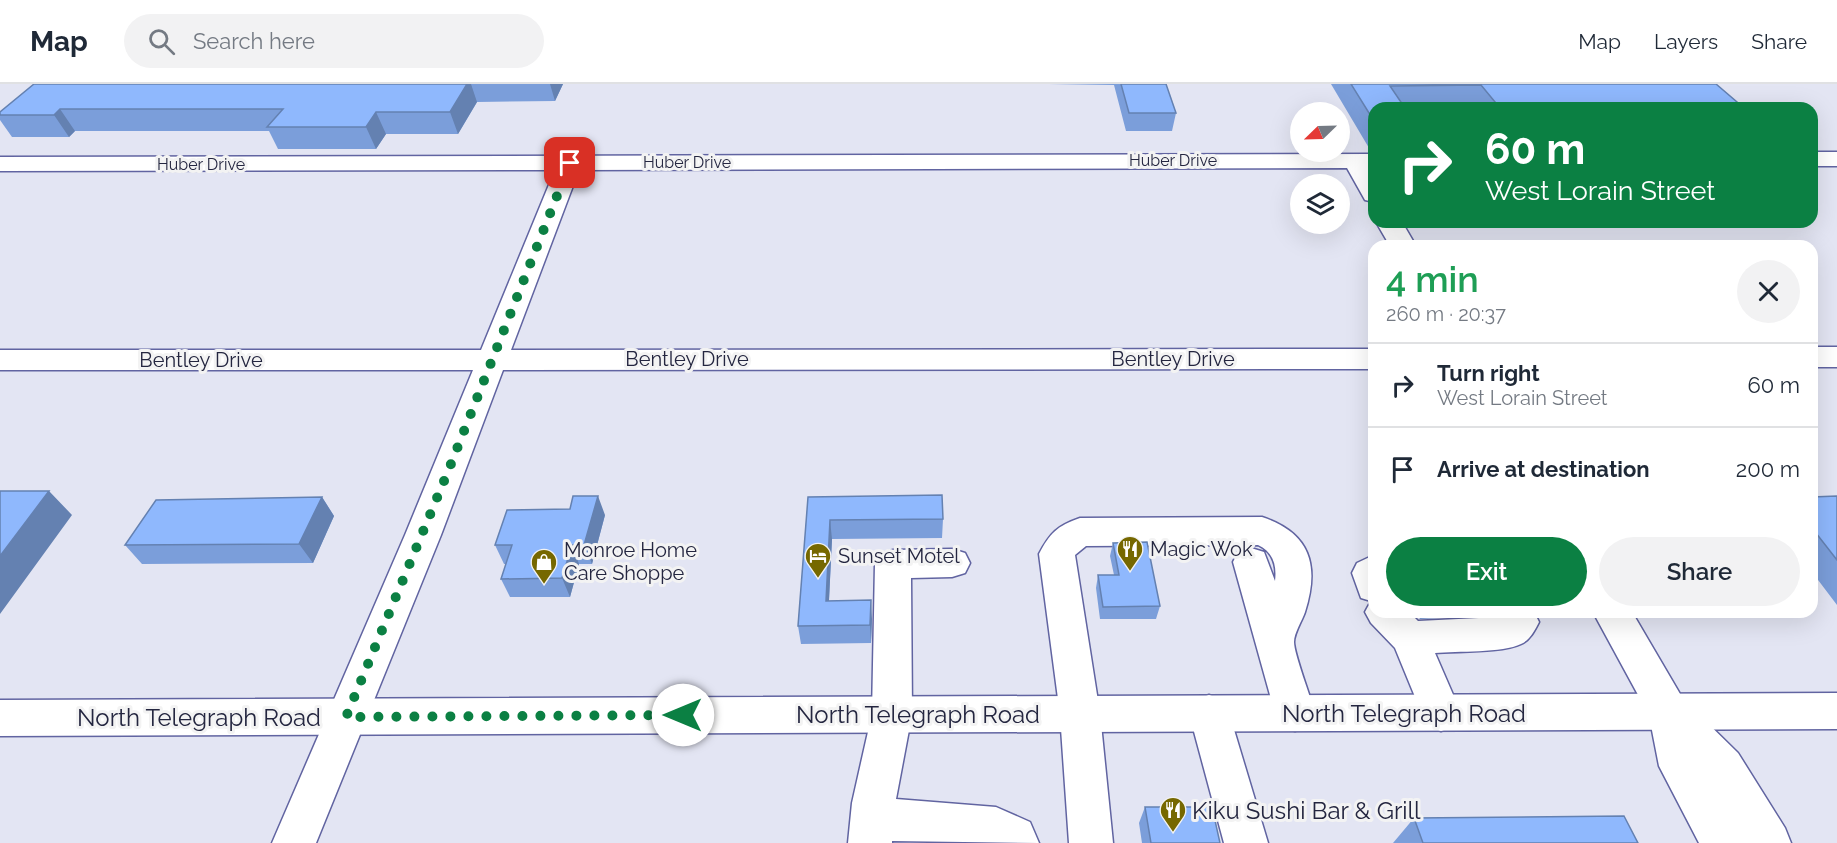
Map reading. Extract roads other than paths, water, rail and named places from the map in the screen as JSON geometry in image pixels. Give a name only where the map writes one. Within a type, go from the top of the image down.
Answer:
[{"type":"street","points":[[1818,159],[1837,159]]},
{"type":"street","name":"Huber Drive","points":[[0,164],[1364,161]]},
{"type":"street","points":[[294,843],[494,359],[570,163]]},
{"type":"street","points":[[1818,357],[1837,357]]},
{"type":"street","name":"Bentley Drive","points":[[0,360],[1368,359]]},
{"type":"street","points":[[1091,843],[1080,714],[1057,554],[1064,542],[1080,532],[1262,531],[1279,539],[1292,559],[1292,597],[1274,642]]},
{"type":"street","points":[[1251,562],[1295,713]]},
{"type":"street","points":[[952,563],[893,564],[892,714],[871,830],[996,828],[1014,837],[1017,843]]},
{"type":"street","points":[[1390,618],[1410,638],[1441,713]]},
{"type":"street","points":[[1615,618],[1669,712],[1723,767],[1769,843]]},
{"type":"street","points":[[1410,638],[1513,622]]},
{"type":"street","name":"North Telegraph Road","points":[[0,718],[1837,711]]},
{"type":"street","points":[[1669,712],[1680,766],[1723,843]]},
{"type":"street","points":[[1209,713],[1246,843]]},
{"type":"place","name":"Magic Wok","points":[[1130,572]]},
{"type":"place","name":"Sunset Motel","points":[[818,579]]},
{"type":"place","name":"Monroe Home Care Shoppe","points":[[544,585]]},
{"type":"place","name":"Kiku Sushi Bar & Grill","points":[[1173,833]]}]
